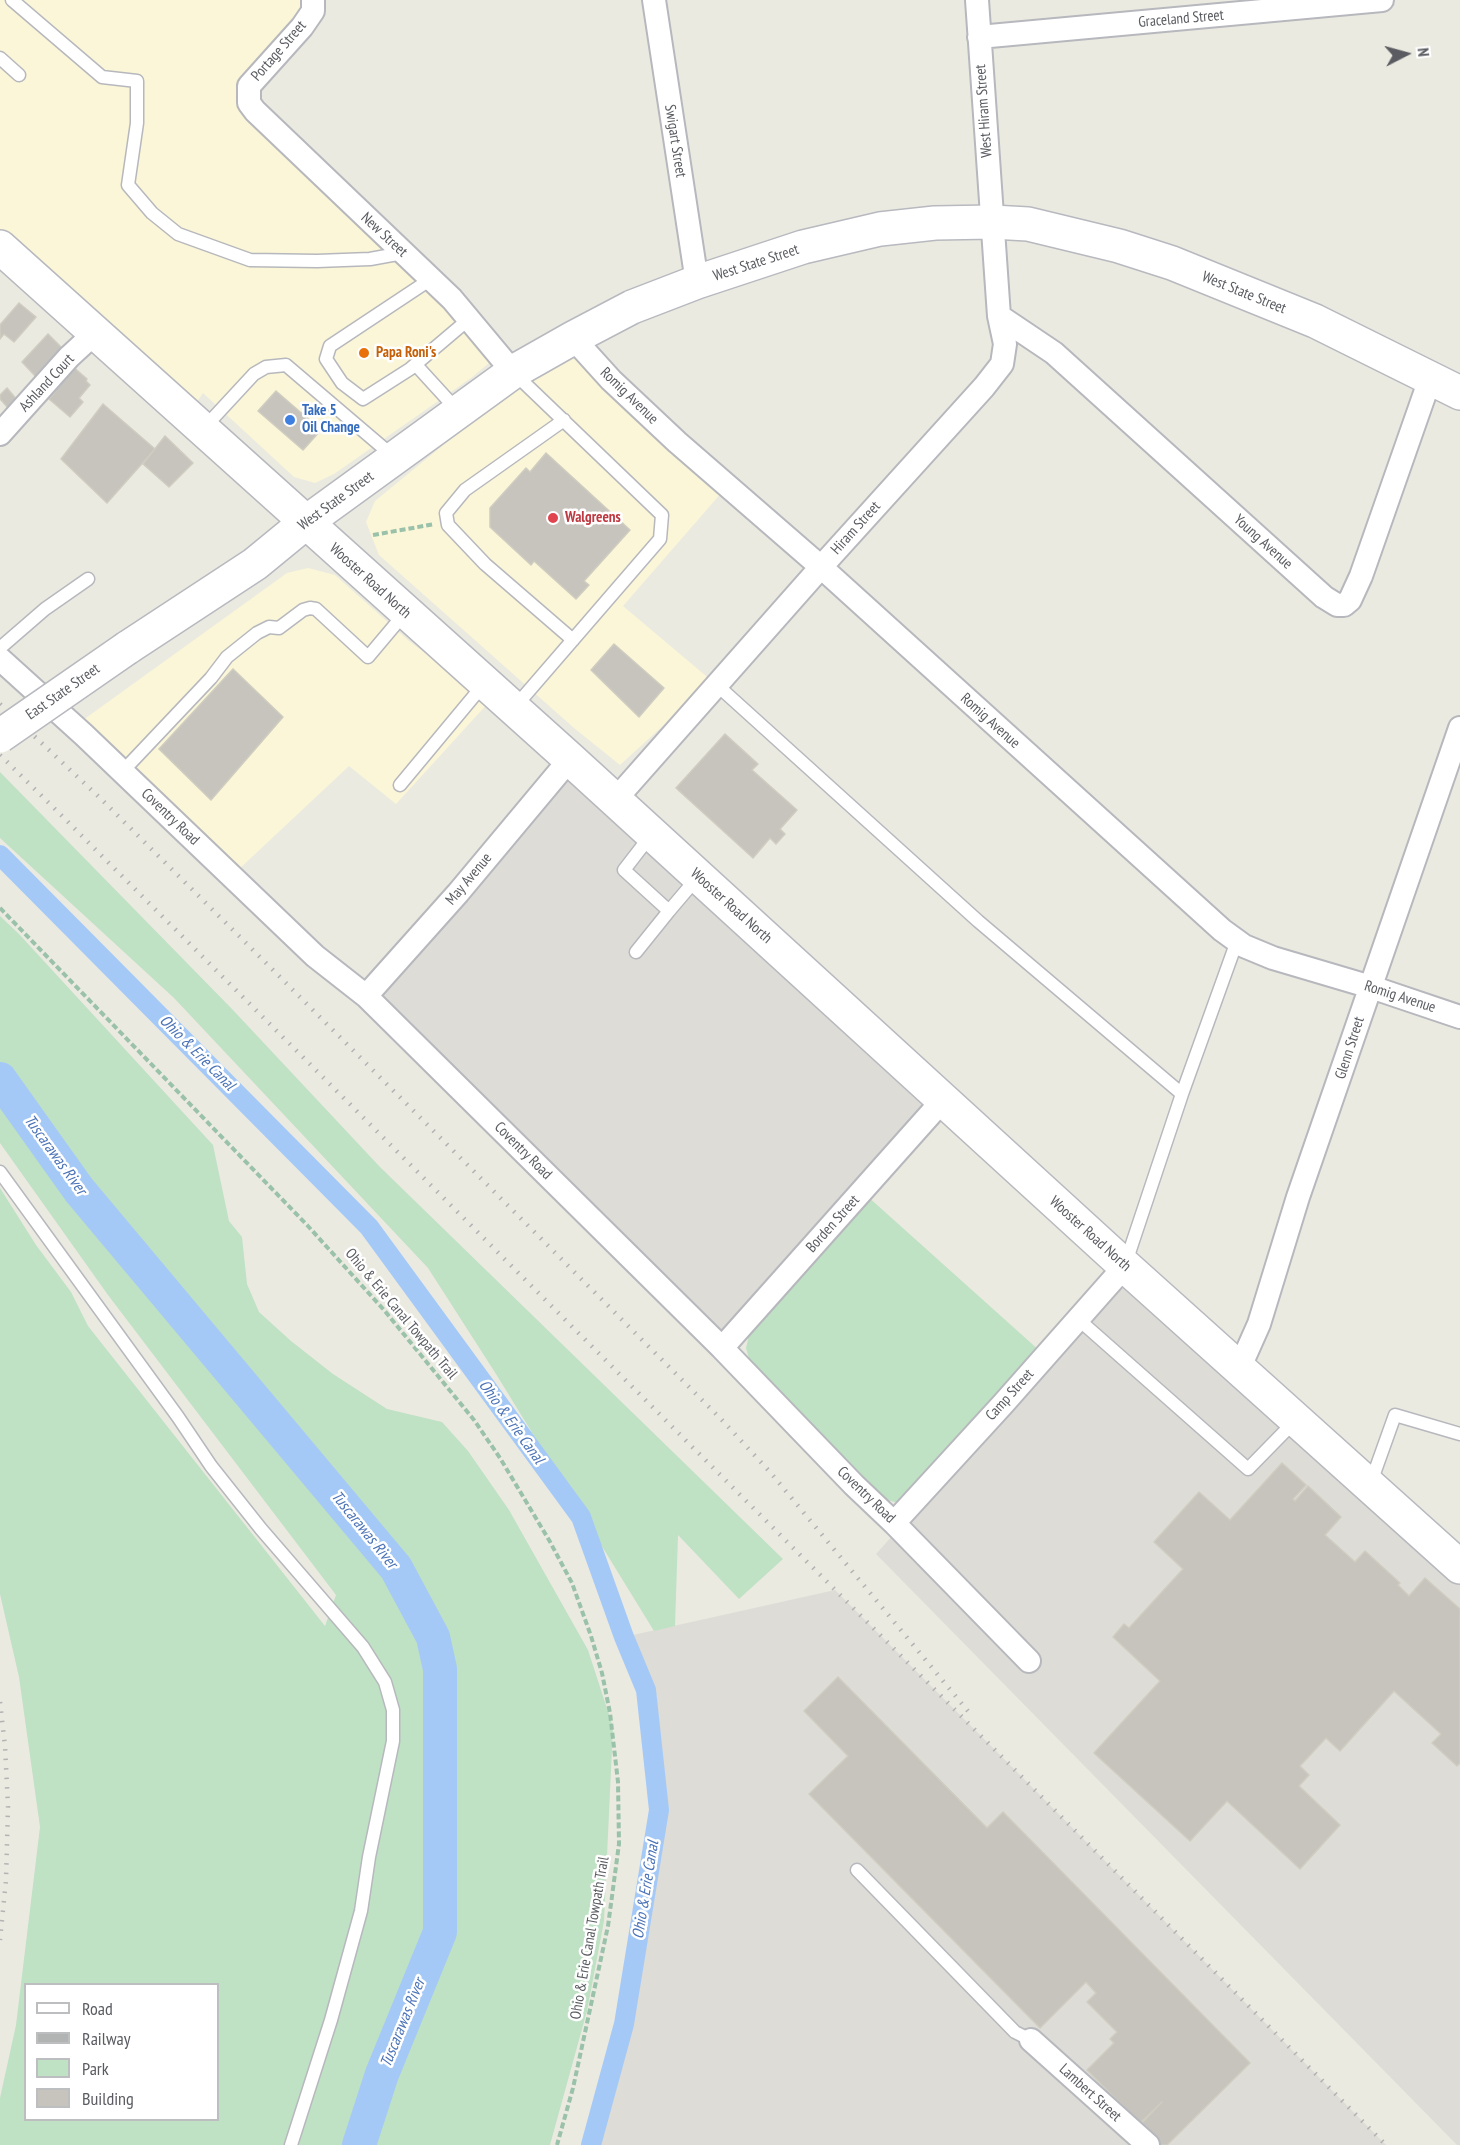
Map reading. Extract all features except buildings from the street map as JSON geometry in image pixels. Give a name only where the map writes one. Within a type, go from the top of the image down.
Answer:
[{"type":"main road","name":"West State Street","points":[[127,648],[255,564],[305,523],[513,372],[573,338],[632,307],[697,282],[803,247],[880,229],[935,223],[1028,224],[1119,246],[1172,263],[1315,321],[1460,393]]},
{"type":"main road","name":"Wooster Road North","points":[[0,247],[570,759],[1239,1369],[1370,1486],[1459,1561]]},
{"type":"main road","name":"East State Street","points":[[0,736],[127,648]]},
{"type":"street","name":"Portage Street","points":[[249,103],[249,86],[302,27],[313,11],[313,0]]},
{"type":"street","name":"Swigart Street","points":[[654,0],[697,282]]},
{"type":"street","name":"West Hiram Street","points":[[977,0],[992,222]]},
{"type":"street","name":"Graceland Street","points":[[979,37],[1382,0]]},
{"type":"street","name":"New Street","points":[[249,103],[452,299],[513,372]]},
{"type":"street","name":"Hiram Street","points":[[615,800],[984,387],[1002,364],[1005,344],[999,316],[992,222]]},
{"type":"street","name":"Young Avenue","points":[[999,316],[1054,353],[1315,589],[1337,605],[1344,605],[1350,600],[1361,576],[1430,379]]},
{"type":"street","name":"Ashland Court","points":[[0,434],[69,357],[95,333]]},
{"type":"street","name":"Romig Avenue","points":[[573,338],[611,380],[677,442],[821,567],[1222,930],[1237,941],[1273,958],[1371,987],[1460,1017]]},
{"type":"street","name":"Coventry Road","points":[[0,659],[123,771],[315,956],[366,996],[722,1348],[1029,1661]]},
{"type":"street","name":"Glenn Street","points":[[1239,1369],[1258,1324],[1298,1197],[1460,728]]},
{"type":"street","name":"May Avenue","points":[[366,996],[458,893],[570,759]]},
{"type":"street","name":"Borden Street","points":[[722,1348],[943,1100]]},
{"type":"street","name":"Camp Street","points":[[894,1522],[995,1413],[1125,1266]]},
{"type":"street","name":"Lambert Street","points":[[1031,2040],[1148,2145]]},
{"type":"lane","points":[[12,0],[102,77],[137,81],[137,123],[128,185],[152,213],[178,234],[250,260],[370,259],[403,253]]},
{"type":"lane","points":[[0,58],[19,75]]},
{"type":"lane","points":[[431,279],[330,346],[326,359],[342,383],[363,399],[416,365],[469,319]]},
{"type":"lane","points":[[202,430],[254,374],[266,367],[286,365],[395,458]]},
{"type":"lane","points":[[416,365],[459,412]]},
{"type":"lane","points":[[513,372],[662,515],[660,539],[513,709]]},
{"type":"lane","points":[[564,420],[465,490],[446,513],[448,525],[485,564],[573,640]]},
{"type":"lane","points":[[0,648],[45,609],[88,579]]},
{"type":"lane","points":[[123,771],[211,678],[227,657],[257,633],[269,627],[279,628],[303,610],[316,609],[368,657],[405,612]]},
{"type":"lane","points":[[400,785],[485,683]]},
{"type":"lane","points":[[718,686],[978,921],[1182,1094]]},
{"type":"lane","points":[[652,834],[624,870],[669,911]]},
{"type":"lane","points":[[636,952],[698,876]]},
{"type":"lane","points":[[1125,1266],[1182,1094],[1237,941]]},
{"type":"lane","points":[[0,1172],[211,1466],[261,1529],[363,1647],[385,1682],[393,1710],[393,1741],[369,1857],[361,1911],[331,2020],[291,2145]]},
{"type":"lane","points":[[1078,1318],[1248,1469],[1296,1420]]},
{"type":"lane","points":[[1370,1486],[1395,1415],[1460,1434]]},
{"type":"lane","points":[[857,1870],[1016,2032],[1031,2040]]},
{"type":"path","points":[[373,535],[448,522]]},
{"type":"path","name":"Ohio & Erie Canal Towpath Trail","points":[[0,908],[332,1251],[384,1311],[474,1420],[525,1497],[572,1583],[591,1635],[610,1713],[618,1782],[619,1844],[608,1926],[573,2088],[557,2145]]},
{"type":"shaded area","points":[[0,0],[306,0],[306,10],[243,86],[489,348],[489,363],[334,474],[315,483],[294,477],[203,393],[195,405],[0,238]]},
{"type":"shaded area","points":[[575,347],[723,491],[623,606],[712,681],[620,765],[574,728],[379,555],[366,522],[375,501],[475,419]]},
{"type":"shaded area","points":[[308,568],[335,575],[409,641],[490,701],[396,804],[349,766],[237,871],[135,767],[83,720],[287,573]]},
{"type":"shaded area","points":[[572,771],[939,1100],[724,1333],[376,997]]},
{"type":"shaded area","points":[[1126,1274],[1460,1575],[1460,2145],[1457,2145],[876,1554]]},
{"type":"shaded area","points":[[835,1590],[1386,2145],[591,2145],[624,2024],[659,1810],[646,1690],[624,1637]]},
{"type":"green space","points":[[0,772],[232,1009],[380,1167],[783,1559],[739,1599],[678,1535],[675,1626],[654,1631],[428,1268],[174,998],[0,838]]},
{"type":"green space","points":[[0,916],[213,1145],[229,1221],[242,1237],[247,1284],[259,1312],[333,1374],[387,1409],[442,1422],[468,1451],[509,1510],[588,1650],[613,1727],[604,1921],[587,2011],[550,2145],[0,2145],[0,2098],[16,2025],[40,1827],[19,1677],[0,1594],[0,1188],[36,1245],[71,1292],[88,1326],[325,1626],[336,1595],[108,1295],[0,1143]]},
{"type":"green space","points":[[866,1195],[1041,1352],[902,1504],[887,1500],[750,1362],[746,1348],[749,1335]]},
{"type":"waterway","name":"Ohio & Erie Canal","points":[[0,855],[369,1227],[581,1517],[624,1637],[646,1690],[659,1810],[624,2024],[591,2145]]},
{"type":"waterway","name":"Tuscarawas River","points":[[0,1079],[79,1190],[396,1568],[433,1637],[440,1669],[440,1932],[382,2074],[359,2145]]},
{"type":"railway","points":[[0,704],[98,796],[721,1419],[770,1472],[972,1716]]},
{"type":"railway","points":[[0,755],[1023,1778],[1386,2145]]},
{"type":"railway","points":[[0,1702],[8,1807],[6,1880],[0,1940]]},
{"type":"place","name":"Papa Roni's","points":[[364,353]]},
{"type":"place","name":"Take 5 Oil Change","points":[[290,420]]},
{"type":"place","name":"Walgreens","points":[[553,518]]}]
